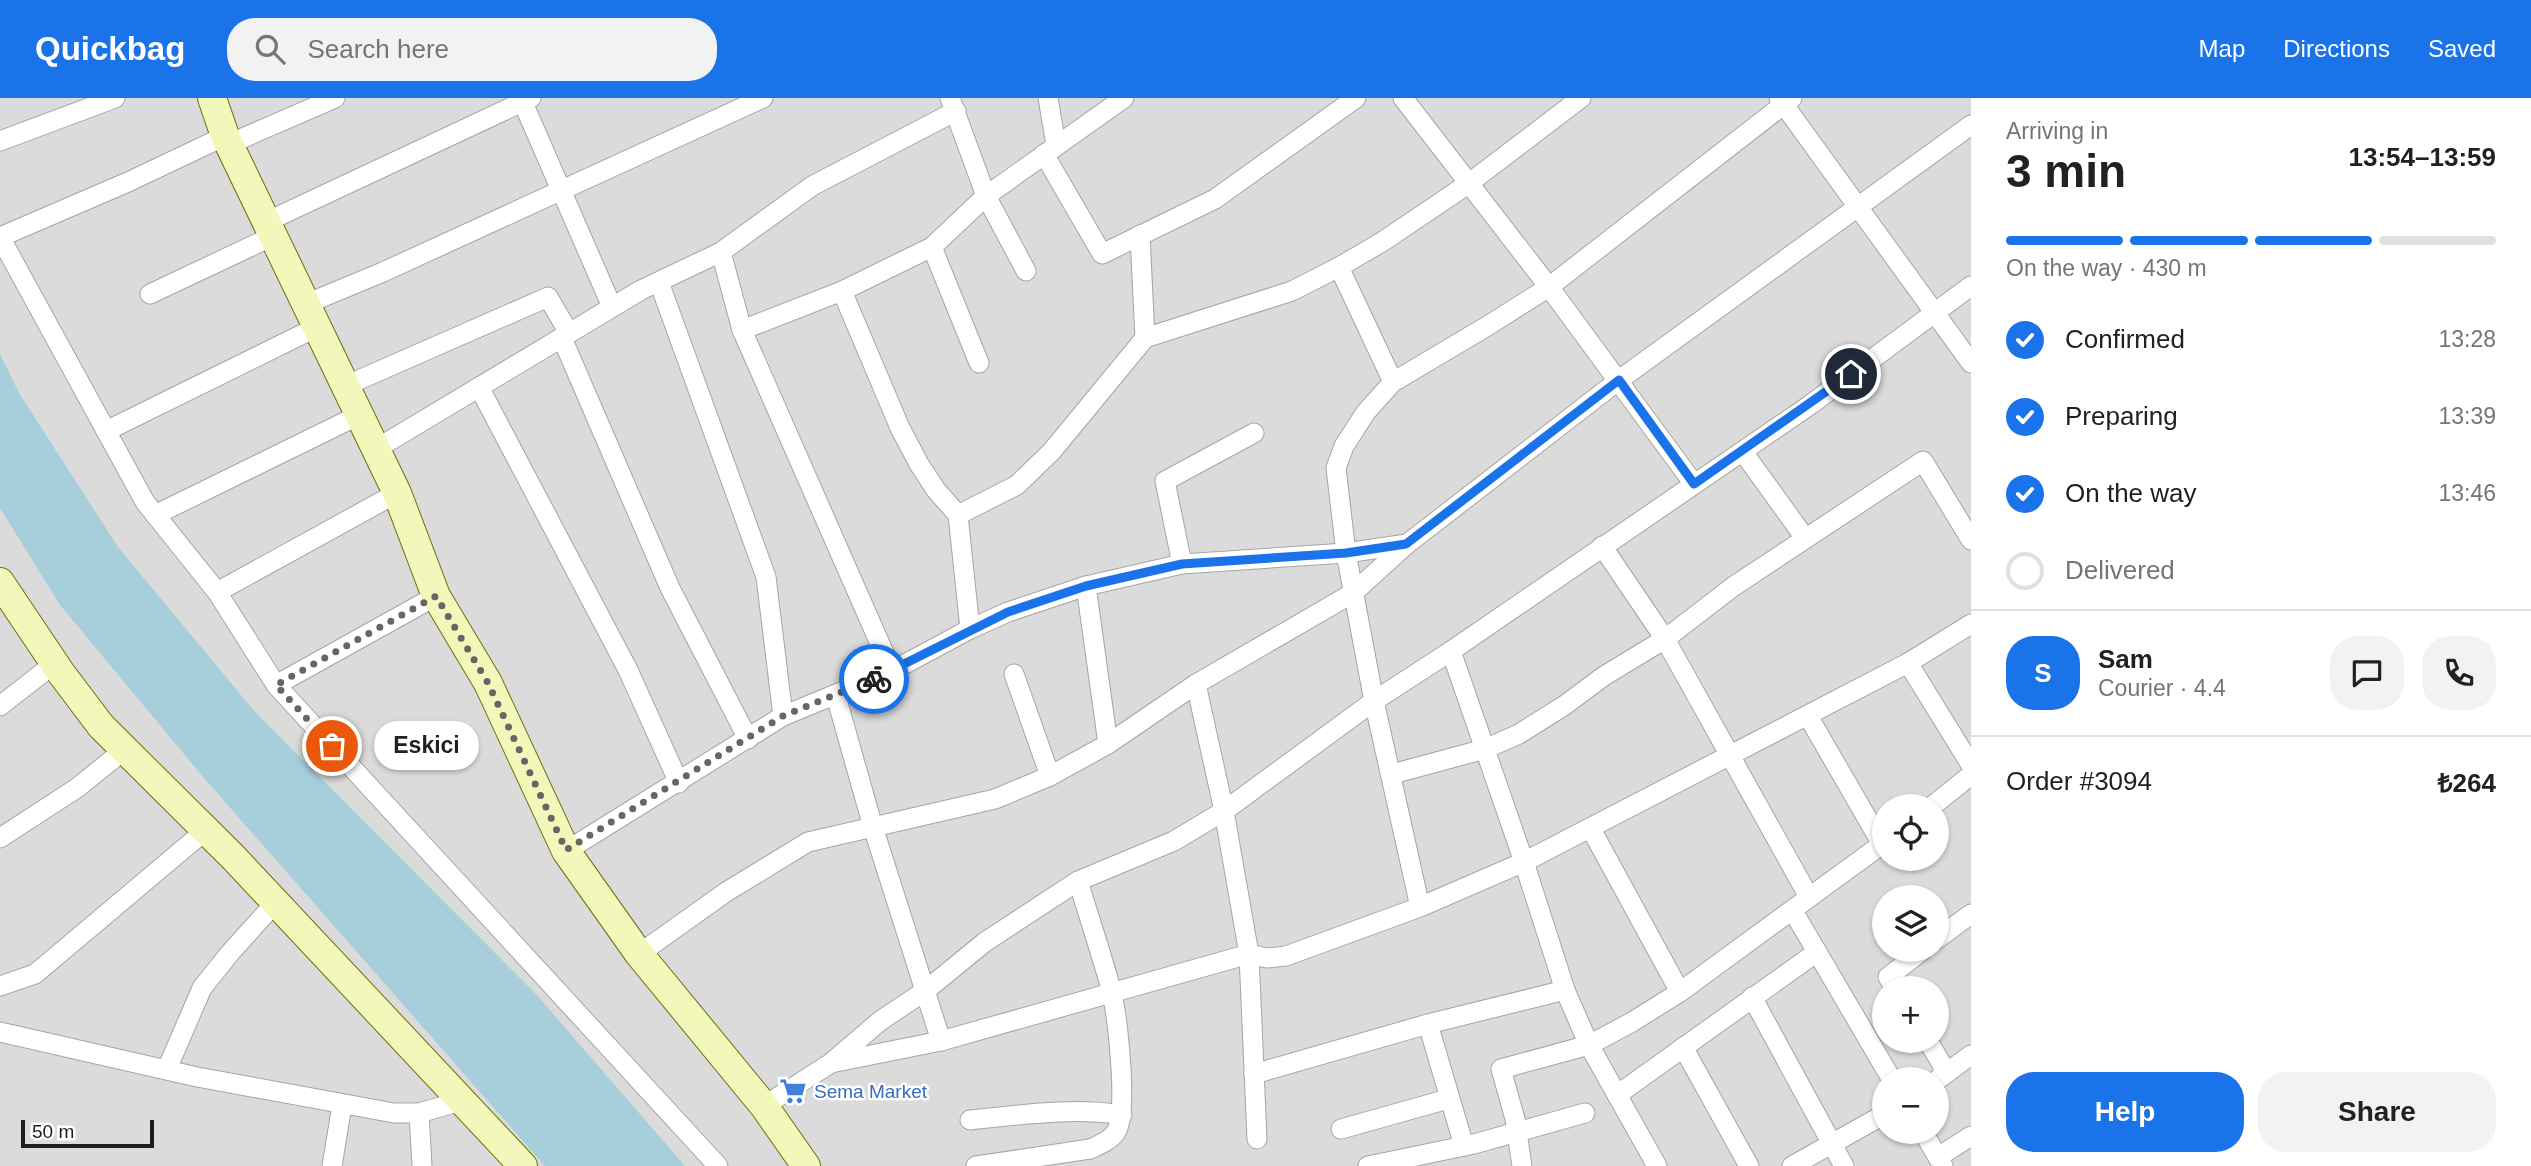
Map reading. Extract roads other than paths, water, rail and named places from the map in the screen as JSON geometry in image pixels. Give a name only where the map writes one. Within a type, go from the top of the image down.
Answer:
[{"type":"main road","points":[[212,98],[227,140],[397,493],[436,596],[488,683],[566,850],[639,954],[764,1106],[806,1166]]},
{"type":"main road","points":[[0,582],[101,726],[276,902],[523,1166]]},
{"type":"street","points":[[0,141],[115,98]]},
{"type":"street","points":[[335,98],[227,140],[0,237],[145,502],[217,592],[276,685],[718,1166]]},
{"type":"street","points":[[106,431],[312,316],[383,272],[763,98]]},
{"type":"street","points":[[1048,98],[1050,149],[1102,254],[1214,199],[1356,98]]},
{"type":"street","points":[[742,330],[842,291],[932,247],[986,196],[1124,98]]},
{"type":"street","points":[[1403,98],[1549,287],[1694,484]]},
{"type":"street","points":[[958,515],[1017,485],[1052,451],[1145,338],[1292,291],[1339,267],[1382,242],[1468,184],[1581,98]]},
{"type":"street","points":[[150,294],[270,229],[525,99],[612,307]]},
{"type":"street","points":[[1420,906],[1353,593],[1336,468],[1344,446],[1360,420],[1393,382],[1549,287],[1785,100],[1971,363]]},
{"type":"street","points":[[376,449],[612,307],[721,252],[812,186],[953,105],[986,196],[1027,271]]},
{"type":"street","points":[[639,954],[726,892],[808,842],[995,799],[1050,776],[1108,744],[1196,684],[1353,593],[1406,544],[1619,380],[1971,125]]},
{"type":"street","points":[[1140,235],[1145,338]]},
{"type":"street","points":[[932,247],[979,363]]},
{"type":"street","points":[[721,252],[742,330],[892,671]]},
{"type":"street","points":[[1339,267],[1393,382]]},
{"type":"street","points":[[659,282],[766,577],[783,716]]},
{"type":"street","points":[[764,1106],[831,1063],[880,1021],[925,992],[985,942],[1079,881],[1174,841],[1224,811],[1374,701],[1810,405],[1971,286]]},
{"type":"street","points":[[842,291],[906,440],[936,490],[958,515],[970,629]]},
{"type":"street","points":[[345,386],[548,297],[670,588],[748,739]]},
{"type":"street","points":[[479,387],[628,670],[679,783]]},
{"type":"street","points":[[155,515],[359,415]]},
{"type":"street","points":[[1182,564],[1165,481],[1254,433]]},
{"type":"street","points":[[1742,452],[1805,538]]},
{"type":"street","points":[[1392,774],[1485,749],[1519,734],[1604,676],[1665,639],[1734,586],[1923,461],[1964,509],[1971,540]]},
{"type":"street","points":[[217,592],[397,493]]},
{"type":"street","points":[[566,850],[679,783],[783,716],[892,671],[1008,612],[1086,586],[1182,564],[1346,553],[1406,544]]},
{"type":"street","points":[[1602,546],[1665,639],[1809,897]]},
{"type":"street","points":[[1086,586],[1108,744]]},
{"type":"street","points":[[276,685],[436,596]]},
{"type":"street","points":[[831,1063],[941,1041],[1249,954],[1267,958],[1286,956],[1420,906],[1524,862],[1591,829],[1908,663],[1971,624]]},
{"type":"street","points":[[1451,651],[1565,990],[1589,1045],[1657,1166]]},
{"type":"street","points":[[0,706],[55,663]]},
{"type":"street","points":[[1908,663],[1971,765]]},
{"type":"street","points":[[1014,674],[1050,776]]},
{"type":"street","points":[[1196,684],[1224,811],[1249,954],[1257,1139]]},
{"type":"street","points":[[836,696],[873,827],[941,1041]]},
{"type":"street","points":[[1808,716],[1872,823]]},
{"type":"street","points":[[0,838],[77,788],[124,750]]},
{"type":"street","points":[[1947,794],[1971,775]]},
{"type":"street","points":[[1591,829],[1679,992]]},
{"type":"street","points":[[0,985],[35,974],[206,830]]},
{"type":"street","points":[[1522,1166],[1517,1132],[1501,1069],[1589,1045],[1632,1022],[1679,992],[1872,852]]},
{"type":"street","points":[[976,1166],[1090,1149],[1105,1143],[1116,1132],[1122,1115],[1122,1078],[1112,992],[1079,881]]},
{"type":"street","points":[[167,1069],[202,988],[276,902]]},
{"type":"street","points":[[1793,911],[1885,1067]]},
{"type":"street","points":[[1949,930],[1971,914]]},
{"type":"street","points":[[1617,1095],[1818,951]]},
{"type":"street","points":[[1889,976],[1907,962]]},
{"type":"street","points":[[1254,1074],[1427,1024],[1565,990]]},
{"type":"street","points":[[1752,997],[1844,1166]]},
{"type":"street","points":[[1427,1024],[1464,1146]]},
{"type":"street","points":[[0,1032],[342,1105],[394,1113],[419,1112],[461,1101]]},
{"type":"street","points":[[1683,1047],[1749,1166]]},
{"type":"street","points":[[1949,1071],[1971,1055]]},
{"type":"street","points":[[1341,1129],[1448,1099]]},
{"type":"street","points":[[332,1166],[342,1105]]},
{"type":"street","points":[[970,1120],[1058,1111],[1094,1111],[1122,1115]]},
{"type":"street","points":[[419,1112],[422,1166]]},
{"type":"street","points":[[1368,1166],[1464,1146],[1585,1112]]},
{"type":"street","points":[[1792,1166],[1872,1121]]},
{"type":"street","points":[[1930,1144],[1940,1162],[1971,1136]]},
{"type":"water","points":[[0,354],[19,393],[118,547],[255,712],[535,993],[685,1166],[545,1166],[204,778],[60,605],[0,508]]},
{"type":"place","name":"Eskici","points":[[332,746]]},
{"type":"place","name":"Sema Market","points":[[793,1091]]}]
